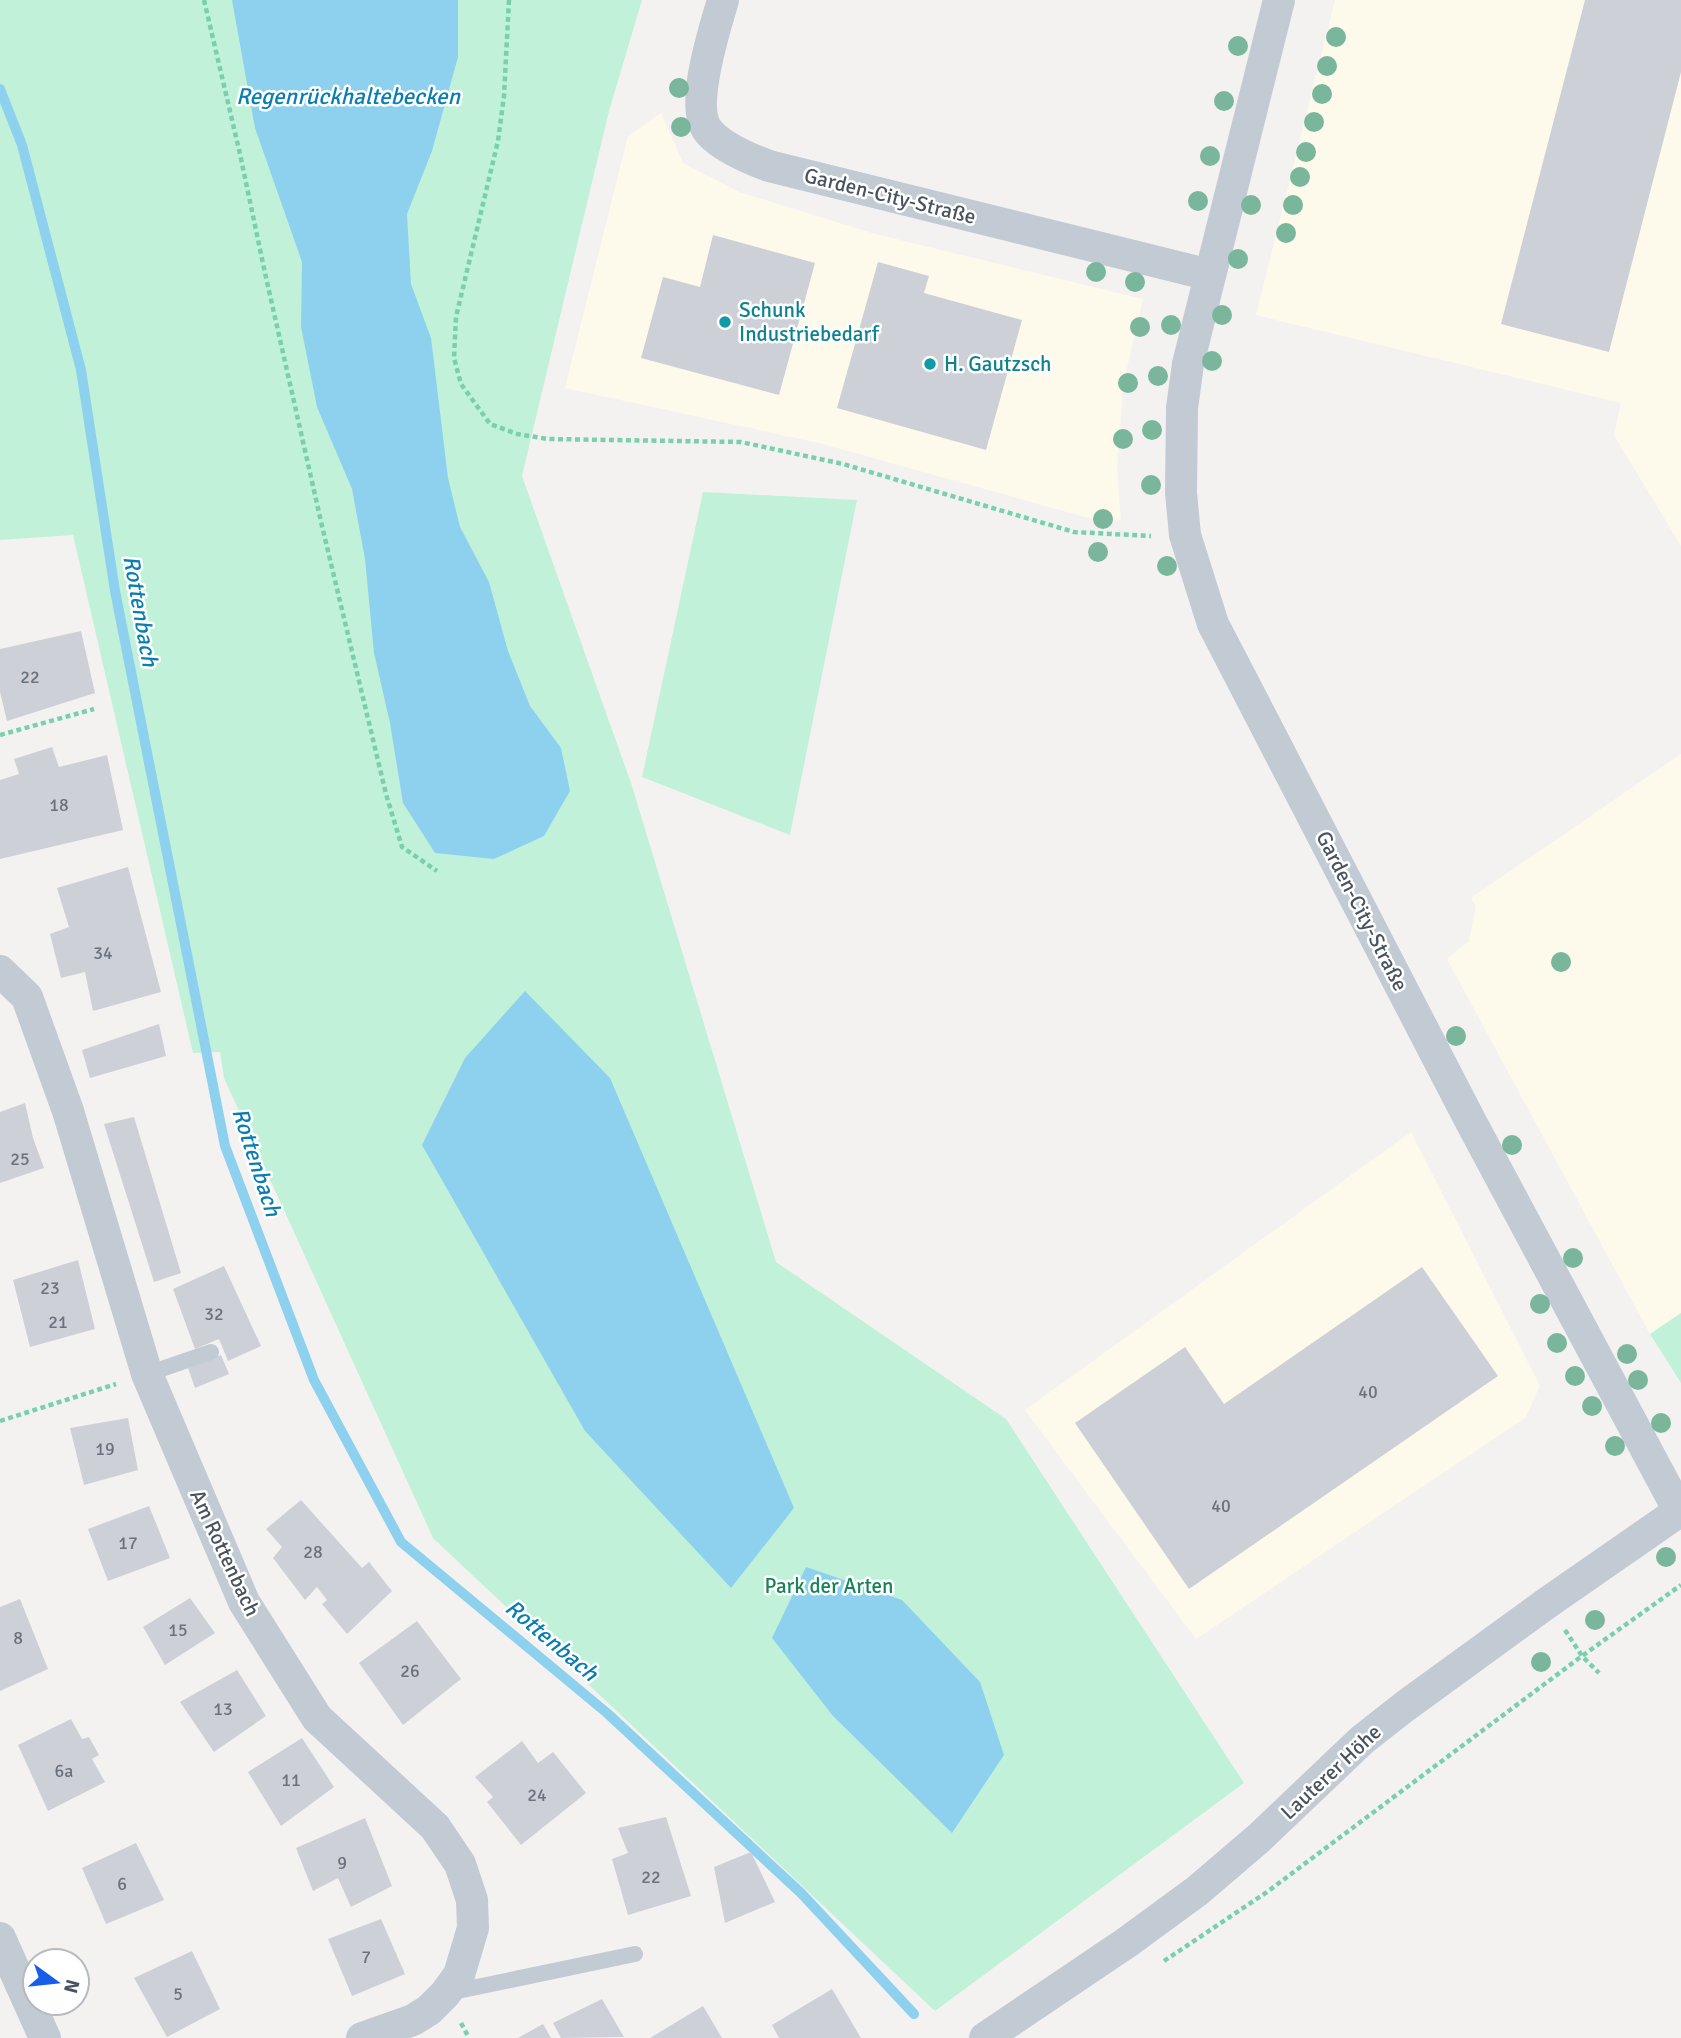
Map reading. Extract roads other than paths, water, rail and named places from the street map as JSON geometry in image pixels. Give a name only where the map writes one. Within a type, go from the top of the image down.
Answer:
[{"type":"street","name":"Garden-City-Straße","points":[[723,0],[702,81],[701,112],[707,131],[740,155],[769,166],[1210,275]]},
{"type":"street","name":"Garden-City-Straße","points":[[1279,0],[1188,364],[1182,408],[1181,493],[1185,535],[1213,624],[1477,1132],[1680,1511]]},
{"type":"street","name":"Am Rottenbach","points":[[0,971],[27,997],[68,1111],[147,1374],[244,1602],[317,1717],[435,1827],[460,1864],[472,1900],[473,1928],[459,1975],[445,1994],[414,2020],[362,2038]]},
{"type":"street","name":"Lauterer Höhe","points":[[985,2038],[1126,1943],[1197,1891],[1259,1838],[1362,1740],[1547,1603],[1680,1511]]},
{"type":"street","points":[[0,1938],[45,2038]]},
{"type":"lane","points":[[147,1374],[211,1352]]},
{"type":"lane","points":[[445,1994],[635,1954]]},
{"type":"water","name":"Regenrückhaltebecken","points":[[232,0],[458,0],[458,57],[432,151],[407,214],[411,284],[431,338],[448,478],[460,527],[489,582],[508,651],[530,706],[561,748],[570,791],[544,836],[494,859],[435,853],[403,803],[390,723],[374,653],[365,559],[352,489],[317,407],[301,327],[302,262],[255,128]]},
{"type":"water","points":[[525,991],[610,1078],[794,1508],[731,1588],[585,1431],[422,1145],[465,1058]]},
{"type":"water","points":[[806,1567],[902,1600],[980,1682],[1004,1755],[952,1833],[833,1716],[772,1638]]},
{"type":"waterway","name":"Rottenbach","points":[[0,89],[22,145],[81,370],[115,591],[225,1146],[314,1380],[401,1542],[607,1713],[801,1893],[914,2014]]},
{"type":"place","name":"Schunk Industriebedarf","points":[[725,322]]},
{"type":"place","name":"H. Gautzsch","points":[[930,364]]},
{"type":"park label","name":"Park der Arten","points":[[829,1586]]}]
